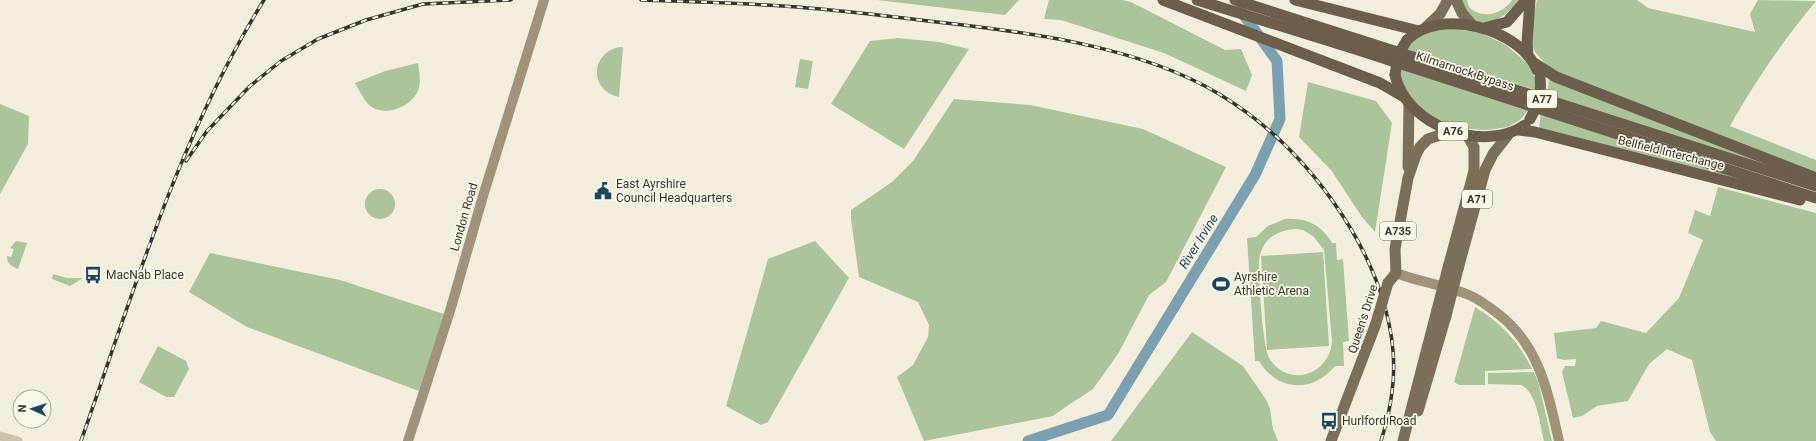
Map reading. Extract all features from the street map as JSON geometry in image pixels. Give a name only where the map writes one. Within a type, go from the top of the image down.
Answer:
[{"type":"highway","points":[[1163,0],[1380,83],[1406,100]]},
{"type":"highway","name":"Kilmarnock Bypass","points":[[1197,0],[1277,24],[1816,198]]},
{"type":"highway","name":"Kilmarnock Bypass","points":[[1235,0],[1816,186]]},
{"type":"highway","points":[[1295,0],[1422,29]]},
{"type":"highway","name":"A76","points":[[1484,28],[1507,22],[1526,0]]},
{"type":"highway","name":"A76","points":[[1530,0],[1527,43],[1531,59],[1540,78],[1541,88],[1539,102],[1530,119],[1519,130],[1508,135],[1490,136],[1467,135],[1452,131],[1428,119],[1406,100],[1398,86],[1395,75],[1398,55],[1407,40],[1422,29],[1450,23],[1484,28],[1505,38],[1522,49],[1531,59]]},
{"type":"highway","name":"A77","points":[[1531,59],[1556,77],[1816,178]]},
{"type":"highway","name":"Bellfield Interchange","points":[[1519,130],[1535,132],[1816,204]]},
{"type":"main road","name":"London Road","points":[[408,441],[450,311],[483,196],[544,0]]},
{"type":"main road","points":[[1422,29],[1440,14],[1448,0]]},
{"type":"main road","points":[[1456,0],[1462,13],[1473,26]]},
{"type":"main road","points":[[1406,100],[1408,178]]},
{"type":"main road","points":[[1408,178],[1416,155],[1423,142],[1434,136],[1452,131]]},
{"type":"main road","name":"A71","points":[[1411,441],[1453,267],[1474,171],[1474,147],[1467,135]]},
{"type":"main road","name":"A71","points":[[1453,267],[1485,170],[1493,154],[1508,135]]},
{"type":"main road","name":"A735","points":[[1396,273],[1395,249],[1408,178]]},
{"type":"main road","points":[[1396,273],[1411,279],[1469,295],[1485,304],[1518,331],[1531,350],[1541,370],[1547,387],[1559,441]]},
{"type":"main road","name":"Queen's Drive","points":[[1331,441],[1375,326],[1388,283],[1396,273]]},
{"type":"main road","name":"A71","points":[[1403,441],[1441,313]]},
{"type":"street","points":[[0,436],[18,441]]},
{"type":"green space","points":[[877,0],[1019,0],[1005,15]]},
{"type":"green space","points":[[1049,0],[1122,0],[1131,2],[1225,50],[1241,49],[1252,75],[1246,91],[1164,53],[1061,20],[1044,19]]},
{"type":"green space","points":[[1460,0],[1467,0],[1469,7],[1474,11],[1492,14],[1503,9],[1512,0],[1518,0],[1514,6],[1502,16],[1488,22],[1481,22],[1474,20],[1468,14]]},
{"type":"green space","points":[[1537,0],[1637,0],[1648,8],[1755,32],[1750,14],[1758,0],[1816,1],[1770,62],[1730,126],[1816,160],[1816,174],[1586,85],[1549,68],[1535,52],[1531,42],[1532,25]]},
{"type":"green space","points":[[1450,28],[1481,33],[1506,45],[1527,63],[1534,75],[1536,90],[1405,50],[1415,39],[1424,33]]},
{"type":"green space","points":[[898,38],[939,42],[969,49],[904,149],[831,104],[870,41]]},
{"type":"green space","points":[[623,47],[619,97],[602,88],[598,80],[597,72],[598,64],[603,56],[609,51]]},
{"type":"green space","points":[[800,59],[813,61],[808,89],[795,87]]},
{"type":"green space","points":[[418,63],[420,78],[419,88],[416,95],[411,101],[397,109],[390,111],[382,110],[368,104],[355,83],[385,71]]},
{"type":"green space","points":[[1399,68],[1529,109],[1520,120],[1508,127],[1487,130],[1470,129],[1442,122],[1422,111],[1403,87]]},
{"type":"green space","points":[[1549,78],[1759,159],[1757,163],[1547,97]]},
{"type":"green space","points":[[1308,82],[1376,101],[1392,123],[1375,232],[1362,217],[1331,170],[1299,137]]},
{"type":"green space","points":[[954,99],[1030,105],[1143,129],[1226,167],[1166,282],[1149,295],[1118,354],[1093,389],[1053,416],[924,441],[897,377],[913,365],[928,337],[929,325],[918,302],[859,277],[851,210],[892,182],[913,161]]},
{"type":"green space","points":[[0,104],[29,116],[28,144],[0,194]]},
{"type":"green space","points":[[1541,112],[1750,180],[1749,183],[1539,129]]},
{"type":"green space","points":[[1718,187],[1816,213],[1816,441],[1716,441],[1710,432],[1692,360],[1667,349],[1649,364],[1628,401],[1597,406],[1582,416],[1573,418],[1562,372],[1565,366],[1575,366],[1576,359],[1564,360],[1557,358],[1554,333],[1596,328],[1601,321],[1646,333],[1679,298],[1703,240],[1688,233],[1695,210],[1710,216]]},
{"type":"green space","points":[[380,189],[391,193],[395,204],[391,215],[380,219],[369,215],[365,204],[369,193]]},
{"type":"green space","points":[[1285,219],[1300,219],[1313,224],[1323,231],[1332,243],[1336,243],[1337,260],[1343,259],[1349,341],[1343,342],[1344,366],[1335,366],[1326,375],[1306,385],[1285,383],[1266,371],[1259,361],[1255,361],[1247,238],[1256,237],[1268,226]],"holes":[[[1286,230],[1303,230],[1314,237],[1324,250],[1332,341],[1329,353],[1324,362],[1307,374],[1297,375],[1287,373],[1277,368],[1269,358],[1261,311],[1259,261],[1263,247],[1273,236]]]},
{"type":"green space","points":[[16,241],[27,243],[18,269],[13,267],[7,259],[7,256],[11,257],[14,249],[10,248]]},
{"type":"green space","points":[[815,241],[849,278],[768,422],[761,425],[726,406],[768,259]]},
{"type":"green space","points":[[1323,252],[1329,346],[1267,350],[1261,256]]},
{"type":"green space","points":[[210,253],[340,280],[444,314],[419,391],[247,327],[189,292]]},
{"type":"green space","points":[[53,274],[67,278],[83,278],[70,286],[52,279]]},
{"type":"green space","points":[[1475,307],[1493,319],[1515,341],[1532,369],[1485,371],[1485,385],[1459,385],[1454,382]]},
{"type":"green space","points":[[1192,332],[1243,366],[1267,401],[1270,409],[1273,429],[1278,441],[1111,441]]},
{"type":"green space","points":[[158,346],[186,361],[189,369],[174,397],[166,397],[139,382]]},
{"type":"green space","points":[[1534,372],[1539,385],[1552,441],[1544,441],[1537,410],[1531,394],[1526,389],[1521,385],[1488,384],[1488,373]]},
{"type":"waterway","name":"River Irvine","points":[[1028,441],[1108,415],[1255,175],[1280,119],[1277,61],[1240,10]]},
{"type":"railway","points":[[81,441],[160,215],[207,105],[234,52],[264,0]]},
{"type":"railway","points":[[186,161],[207,131],[250,86],[281,61],[318,39],[366,20],[423,4],[511,0]]},
{"type":"railway","points":[[641,0],[786,6],[822,9],[964,25],[1039,36],[1116,52],[1152,63],[1187,77],[1219,94],[1239,107],[1276,136],[1309,170],[1338,208],[1361,247],[1370,266],[1385,307],[1393,350],[1394,371],[1392,392],[1388,417],[1381,441]]},
{"type":"place","name":"East Ayrshire Council Headquarters","points":[[603,191]]},
{"type":"place","name":"MacNab Place","points":[[93,275]]},
{"type":"place","name":"Ayrshire Athletic Arena","points":[[1221,284]]},
{"type":"place","name":"Hurlford Road","points":[[1329,421]]}]
